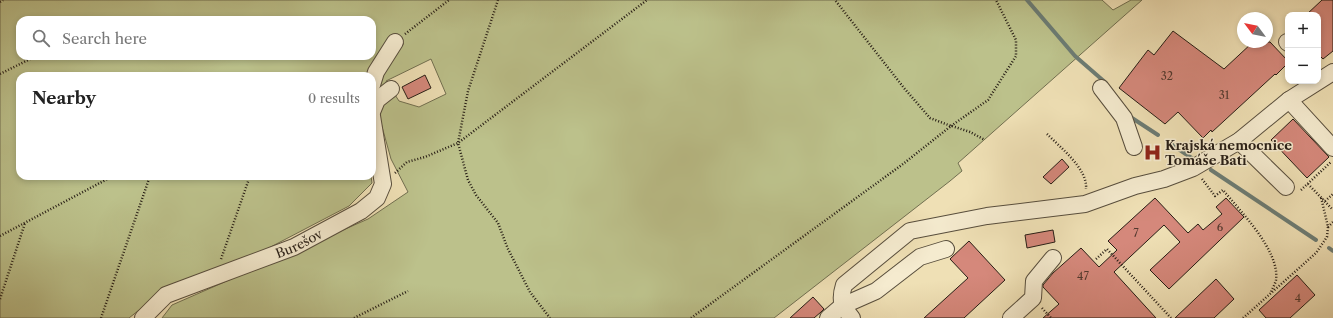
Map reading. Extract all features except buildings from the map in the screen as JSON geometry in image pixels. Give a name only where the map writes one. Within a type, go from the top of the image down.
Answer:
[{"type":"street","points":[[376,72],[396,42]]},
{"type":"street","points":[[847,312],[841,299],[842,290],[847,282],[910,231],[987,216],[1085,204],[1135,186],[1164,179],[1193,168],[1239,140],[1289,100],[1324,75]]},
{"type":"street","points":[[1101,88],[1124,118],[1134,147]]},
{"type":"street","points":[[376,102],[391,89]]},
{"type":"street","points":[[1289,100],[1333,148]]},
{"type":"street","points":[[1239,140],[1294,188]]},
{"type":"street","points":[[376,141],[383,184]]},
{"type":"street","name":"Burešov","points":[[143,318],[166,296],[294,247],[360,211],[377,198],[383,184]]},
{"type":"street","points":[[828,318],[847,312],[920,257],[946,249]]},
{"type":"street","points":[[1011,318],[1033,298],[1034,281],[1053,258]]},
{"type":"path","points":[[396,42],[449,0]]},
{"type":"path","points":[[498,0],[468,91],[458,143],[468,180],[476,195],[498,223],[508,249],[530,292],[550,318]]},
{"type":"path","points":[[383,184],[407,162],[425,157],[458,143],[647,0]]},
{"type":"path","points":[[835,0],[849,20],[930,118],[970,132],[984,140]]},
{"type":"path","points":[[691,318],[903,164],[951,126],[988,100],[1016,56],[1016,40],[996,0]]},
{"type":"path","points":[[0,74],[28,60]]},
{"type":"path","points":[[1047,134],[1079,167],[1086,185],[1085,204]]},
{"type":"path","points":[[1294,188],[1308,184],[1333,160]]},
{"type":"path","points":[[1193,168],[1215,196],[1223,190],[1272,254],[1276,269],[1276,281],[1271,292]]},
{"type":"path","points":[[0,236],[105,180]]},
{"type":"path","points":[[101,318],[149,180]]},
{"type":"path","points":[[218,267],[249,180]]},
{"type":"path","points":[[1308,184],[1333,210]]},
{"type":"path","points":[[1325,201],[1333,194]]},
{"type":"path","points":[[1243,318],[1316,253],[1328,237],[1328,226],[1321,197]]},
{"type":"path","points":[[1328,226],[1333,222]]},
{"type":"path","points":[[0,299],[24,223]]},
{"type":"path","points":[[1096,258],[1106,249],[1171,318]]},
{"type":"path","points":[[354,318],[408,291]]},
{"type":"green space","points":[[0,0],[1102,0],[1113,10],[1131,0],[1142,0],[958,163],[962,171],[774,318],[162,318],[172,305],[368,219],[408,192],[391,159],[381,123],[376,119],[376,72],[16,72],[16,180],[372,180],[372,183],[349,206],[261,252],[163,291],[129,318],[0,318]],"holes":[[[431,59],[446,94],[419,107],[399,101],[386,81]]]},
{"type":"waterway","points":[[1027,0],[1075,56],[1106,83]]},
{"type":"waterway","points":[[1129,116],[1158,135]]},
{"type":"waterway","points":[[1171,144],[1196,161]]},
{"type":"waterway","points":[[1211,170],[1316,240]]},
{"type":"waterway","points":[[1329,248],[1333,251]]},
{"type":"place","name":"Krajská nemocnice Tomáše Bati","points":[[1152,152]]}]
